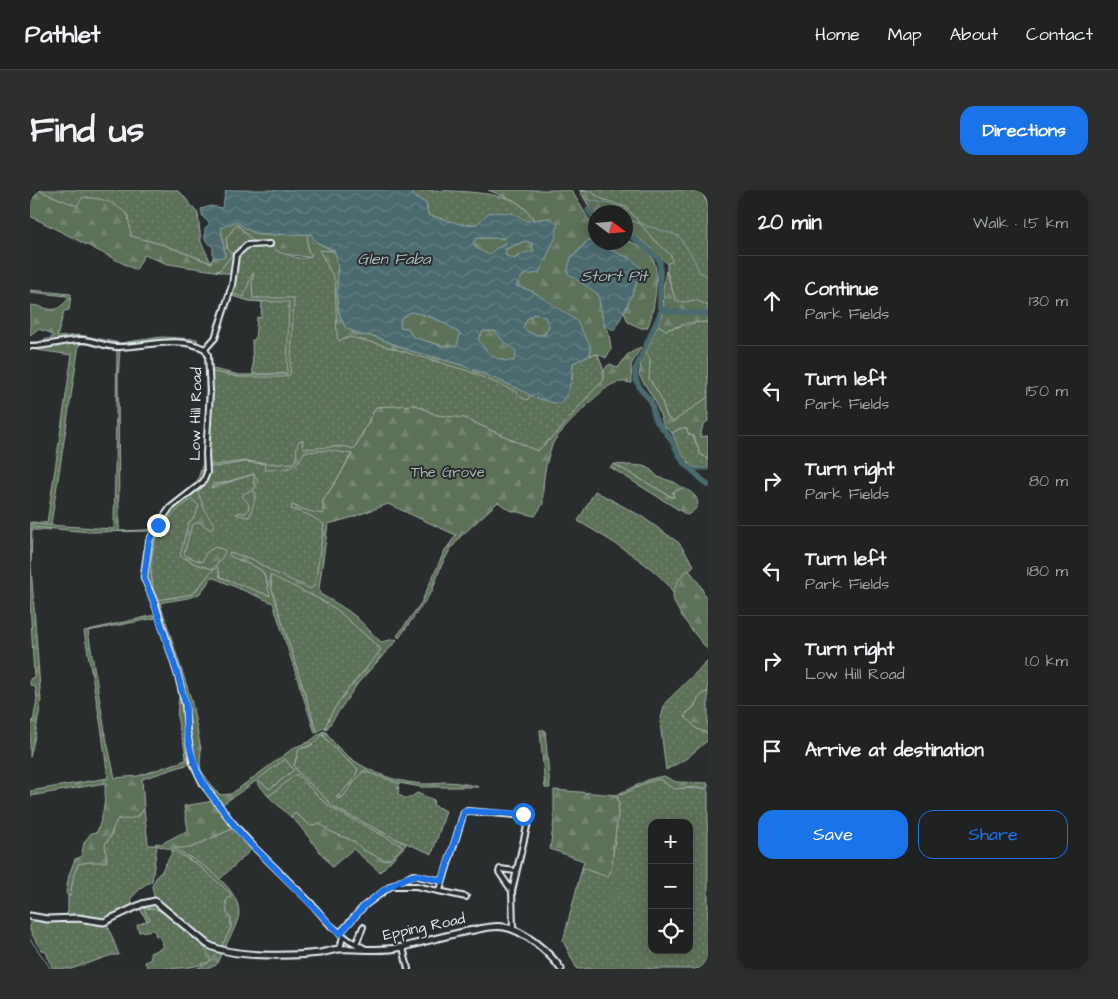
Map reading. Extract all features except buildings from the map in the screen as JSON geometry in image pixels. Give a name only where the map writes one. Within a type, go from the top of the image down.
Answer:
[{"type":"main road","name":"Epping Road","points":[[30,916],[44,919],[78,918],[104,922],[142,904],[155,901],[207,944],[220,950],[289,955],[340,949],[403,947],[437,937],[487,927],[504,927],[513,929],[528,937],[561,969]]},
{"type":"street","points":[[30,346],[47,346],[82,340],[116,347],[169,342],[198,345],[206,349],[214,338],[228,298],[232,285],[236,255],[246,245],[270,244]]},
{"type":"street","name":"Low Hill Road","points":[[206,349],[210,391],[206,454],[207,473],[203,482],[170,508],[158,525],[149,541],[144,578],[154,603],[186,705],[186,731],[193,763],[203,784],[241,834],[342,935],[366,949]]},
{"type":"street","points":[[440,890],[464,812],[477,811],[528,816],[512,891],[513,929]]},
{"type":"street","points":[[512,891],[499,872],[502,868],[516,871]]},
{"type":"street","points":[[340,949],[342,935],[364,906],[391,886],[409,876],[417,875],[442,881]]},
{"type":"street","points":[[401,880],[403,887]]},
{"type":"street","points":[[391,886],[416,886],[440,890],[466,898]]},
{"type":"street","points":[[356,944],[363,927]]},
{"type":"street","points":[[403,947],[408,969]]},
{"type":"green space","points":[[30,190],[38,190],[77,206],[83,197],[108,202],[128,215],[131,236],[164,245],[211,263],[213,258],[225,256],[221,228],[236,221],[259,235],[307,234],[308,251],[312,255],[308,257],[284,254],[275,250],[272,243],[256,244],[237,224],[226,238],[227,248],[232,255],[220,270],[215,271],[168,264],[144,255],[136,270],[30,216]]},
{"type":"green space","points":[[38,190],[176,190],[182,194],[198,214],[201,242],[211,263],[164,245],[131,236],[78,207]]},
{"type":"green space","points":[[401,190],[460,191],[504,197],[518,203],[534,220],[526,222],[488,213],[477,224],[464,225],[428,215],[426,203]]},
{"type":"green space","points":[[488,190],[571,190],[588,218],[588,240],[571,258],[586,285],[598,294],[604,325],[609,334],[611,349],[606,358],[598,354],[590,355],[590,345],[575,320],[532,291],[516,286],[523,275],[539,273],[546,256],[550,218],[534,220],[527,210],[514,200]]},
{"type":"green space","points":[[579,190],[701,190],[708,205],[708,306],[694,300],[684,303],[675,299],[667,271],[667,264],[672,261],[671,255],[653,239],[633,215],[633,205],[620,205],[602,199],[591,192]]},
{"type":"green space","points":[[580,191],[591,192],[602,199],[620,205],[588,205]]},
{"type":"green space","points":[[633,215],[653,239],[671,255],[672,261],[667,264],[633,234]]},
{"type":"green space","points":[[237,224],[256,243],[272,243],[285,253],[296,257],[306,258],[311,256],[308,251],[306,234],[312,234],[316,242],[334,251],[338,261],[337,285],[345,327],[359,335],[373,336],[392,343],[572,380],[573,363],[590,355],[598,354],[604,374],[602,384],[590,394],[557,433],[537,451],[464,418],[436,415],[416,405],[376,407],[340,475],[323,500],[324,523],[319,560],[315,584],[308,593],[336,609],[381,649],[335,707],[325,729],[323,728],[317,732],[272,590],[271,571],[252,559],[230,553],[230,556],[253,566],[263,573],[271,597],[220,577],[219,571],[211,572],[193,594],[158,600],[154,594],[150,565],[158,530],[175,511],[192,499],[198,491],[209,466],[207,457],[211,376],[208,374],[208,371],[240,377],[287,374],[253,374],[252,340],[255,340],[257,317],[261,318],[262,302],[250,301],[229,295],[235,282],[235,275],[215,271],[220,270],[229,259],[226,238]]},
{"type":"green space","points":[[477,238],[506,238],[506,244],[495,249],[489,255],[476,248],[473,242]]},
{"type":"green space","points":[[525,241],[532,243],[534,252],[520,255],[514,259],[505,255],[506,249]]},
{"type":"green space","points":[[633,244],[647,251],[652,257],[655,263],[656,282],[654,303],[647,328],[641,328],[628,322],[624,312],[643,269],[607,250],[633,250]]},
{"type":"green space","points":[[319,250],[334,251],[338,261],[338,310],[345,327],[359,335],[373,336],[408,350],[462,365],[531,395],[527,400],[515,391],[468,371],[375,343],[349,337],[339,341],[337,336],[335,280]]},
{"type":"green space","points":[[666,271],[675,299],[683,302],[696,300],[708,306],[708,322],[687,323],[666,330],[658,325],[664,312],[663,289]]},
{"type":"green space","name":"The Grove","points":[[254,273],[252,283],[253,298],[294,298],[290,375],[284,377],[240,377],[208,371],[208,374],[211,375],[209,464],[215,465],[244,461],[278,464],[294,463],[299,441],[303,440],[302,446],[305,449],[342,446],[355,449],[376,407],[416,405],[436,415],[464,418],[537,451],[560,430],[602,382],[607,366],[611,364],[618,368],[627,355],[641,347],[631,365],[632,383],[618,382],[608,387],[581,411],[556,438],[548,458],[545,473],[543,504],[535,516],[509,510],[498,502],[460,537],[450,550],[441,566],[432,591],[399,638],[397,636],[421,603],[444,552],[456,535],[388,504],[328,524],[319,588],[320,594],[355,616],[381,642],[397,640],[358,683],[326,730],[329,718],[342,697],[381,649],[336,609],[270,575],[272,590],[317,732],[315,733],[273,603],[212,577],[197,595],[160,603],[191,699],[201,749],[201,770],[215,791],[221,795],[231,794],[295,747],[309,742],[323,731],[317,741],[299,749],[294,766],[335,808],[406,844],[380,872],[353,849],[332,867],[291,817],[295,813],[311,826],[319,823],[329,831],[355,842],[363,850],[384,860],[390,859],[403,846],[333,809],[297,774],[268,796],[256,781],[220,806],[192,763],[142,779],[144,809],[132,818],[118,819],[105,844],[107,862],[78,864],[70,896],[68,896],[66,892],[69,875],[75,859],[81,857],[84,843],[91,833],[97,832],[99,826],[104,802],[105,783],[30,796],[30,791],[108,778],[84,631],[155,615],[140,576],[144,548],[151,533],[149,531],[90,532],[32,527],[31,567],[41,702],[30,757],[30,729],[37,698],[35,686],[30,685],[30,679],[34,677],[30,600],[30,524],[114,529],[117,350],[97,344],[81,344],[82,340],[30,346],[30,342],[38,342],[54,337],[48,332],[38,329],[30,335],[30,305],[54,309],[59,308],[69,298],[67,296],[30,292],[30,290],[71,294],[69,310],[64,311],[57,337],[80,335],[120,343],[162,337],[197,339],[198,345],[205,349],[208,368],[240,375],[287,374],[289,302],[250,301],[229,295],[234,294],[244,297],[251,276]],"holes":[[[168,344],[197,346],[203,350],[206,358],[203,463],[198,479],[194,486],[165,510],[152,529],[119,531],[118,378],[120,350]],[[328,450],[352,454],[323,501],[323,514],[292,505],[291,509],[309,515],[324,524],[315,584],[311,589],[271,571],[252,559],[229,552],[230,556],[263,572],[270,596],[220,577],[217,567],[193,594],[158,600],[151,576],[151,556],[155,538],[159,530],[184,504],[192,499],[199,506],[195,516],[188,524],[180,556],[212,569],[224,554],[225,550],[215,547],[206,553],[202,562],[186,556],[184,553],[192,525],[199,522],[211,530],[214,524],[205,511],[198,492],[208,480],[209,466],[215,467],[245,462],[265,464],[264,470],[283,469],[297,463],[304,452]],[[156,618],[179,689],[178,717],[186,760],[138,776],[115,778],[88,631]],[[285,759],[294,770],[270,789],[257,780]]]},
{"type":"green space","points":[[411,312],[438,320],[461,334],[457,347],[444,346],[413,337],[408,328],[399,328],[401,318]]},
{"type":"green space","points":[[534,314],[545,317],[549,326],[545,335],[534,335],[523,328],[527,319]]},
{"type":"green space","points":[[698,322],[708,322],[708,397],[673,422],[667,417],[660,396],[649,379],[650,360],[646,352],[658,325],[666,330]]},
{"type":"green space","points":[[483,331],[495,331],[502,340],[517,351],[515,361],[497,359],[485,350],[478,339]]},
{"type":"green space","points":[[82,340],[79,345],[50,530],[30,530],[30,522],[47,523],[72,355],[30,349],[30,346]]},
{"type":"green space","points":[[646,352],[650,360],[649,379],[660,396],[667,417],[673,422],[708,397],[708,421],[703,425],[700,437],[708,436],[708,459],[700,454],[694,436],[688,434],[687,429],[681,428],[672,433],[664,426],[655,401],[639,375],[641,363]]},
{"type":"green space","points":[[684,427],[692,434],[703,456],[708,459],[708,468],[692,467],[681,453],[672,433]]},
{"type":"green space","points":[[614,464],[643,466],[650,469],[658,477],[674,482],[683,488],[673,492],[674,497],[670,496]]},
{"type":"green space","points":[[614,464],[670,496],[674,497],[673,492],[683,488],[696,497],[698,504],[696,508],[687,515],[610,467]]},
{"type":"green space","points":[[254,474],[258,482],[253,492],[256,495],[250,516],[246,517],[236,514],[240,512],[245,514],[249,508],[248,503],[242,496],[251,491],[254,485]]},
{"type":"green space","points":[[254,474],[211,488],[213,484]]},
{"type":"green space","points":[[595,491],[641,516],[679,543],[694,565],[689,571],[685,572],[673,593],[667,584],[645,564],[578,521]]},
{"type":"green space","points":[[689,570],[699,583],[708,602],[708,650],[687,624],[674,602],[673,594],[678,581]]},
{"type":"green space","points":[[708,661],[708,691],[701,695],[686,713],[697,729],[708,733],[708,740],[687,758],[666,770],[660,722],[665,703]]},
{"type":"green space","points":[[708,691],[708,733],[697,729],[684,716],[695,706],[698,698]]},
{"type":"green space","points":[[540,730],[545,730],[550,788],[545,788]]},
{"type":"green space","points":[[324,731],[345,754],[358,763],[385,776],[415,783],[453,782],[479,787],[421,787],[399,783],[363,771],[342,798],[337,799],[337,796],[355,777],[358,769],[338,753],[323,735]]},
{"type":"green space","points":[[322,735],[350,763],[358,768],[356,776],[340,795],[342,798],[363,770],[399,783],[398,794],[404,798],[410,798],[417,793],[434,800],[433,805],[446,811],[432,854],[389,836],[335,808],[298,772],[294,766],[299,749],[311,746]]},
{"type":"green space","points":[[285,759],[294,770],[270,789],[256,780]]},
{"type":"green space","points":[[297,773],[333,809],[404,846],[390,859],[384,860],[363,850],[355,842],[329,831],[319,823],[311,827],[295,813],[291,817],[268,796]]},
{"type":"green space","points":[[664,776],[676,782],[708,783],[708,788],[674,789],[659,779],[648,782],[621,795],[620,793],[650,779]]},
{"type":"green space","points":[[654,779],[659,779],[675,788],[708,789],[708,969],[577,969],[563,941],[582,868],[608,876],[611,870],[619,804],[617,795],[620,793],[621,795]]},
{"type":"green space","points":[[554,790],[617,795],[619,804],[611,870],[608,877],[582,868],[584,861],[550,849],[554,820]]},
{"type":"green space","points":[[214,801],[236,827],[190,848],[173,848],[204,866],[224,883],[237,903],[239,913],[233,931],[216,965],[206,969],[196,969],[211,960],[205,948],[162,912],[144,908],[147,916],[151,919],[147,921],[138,905],[151,901],[207,944],[220,950],[231,928],[231,918],[227,913],[226,901],[231,896],[230,893],[197,864],[170,849],[155,845],[156,843],[161,844],[188,830],[184,806]]},
{"type":"green space","points":[[144,809],[148,843],[149,845],[157,845],[152,881],[143,886],[131,898],[132,904],[151,899],[155,901],[152,886],[172,853],[172,847],[190,848],[236,827],[254,847],[218,881],[232,896],[226,901],[227,913],[231,918],[231,928],[220,950],[210,955],[211,960],[199,965],[182,968],[148,969],[145,962],[151,959],[150,953],[164,947],[154,930],[139,932],[137,925],[147,921],[138,905],[106,921],[119,955],[112,955],[71,969],[53,969],[46,952],[41,950],[30,931],[30,917],[66,919],[68,896],[70,896],[78,864],[89,862],[105,844],[111,837],[114,824],[118,819],[138,816]]},
{"type":"water","name":"Glen Faba","points":[[224,190],[401,190],[412,191],[415,198],[426,203],[428,215],[464,225],[477,224],[488,213],[503,212],[513,214],[526,221],[550,218],[558,224],[555,239],[539,273],[523,275],[516,286],[532,291],[576,320],[590,345],[590,355],[573,363],[567,394],[561,403],[553,403],[534,397],[462,365],[408,350],[374,336],[360,335],[345,327],[339,313],[337,296],[338,272],[334,250],[316,242],[311,234],[259,235],[236,221],[221,228],[225,257],[213,258],[213,247],[205,240],[205,228],[210,224],[203,217],[201,209],[211,206],[222,208],[226,191]],"holes":[[[477,238],[505,238],[506,244],[495,249],[489,255],[476,248],[473,242]],[[525,241],[532,243],[534,252],[527,252],[514,259],[505,255],[506,249]],[[411,312],[437,320],[460,334],[457,346],[443,346],[413,337],[408,328],[400,328],[401,318]],[[534,314],[545,317],[549,326],[545,335],[534,335],[523,328],[527,319]],[[483,331],[495,331],[502,340],[516,351],[514,361],[497,358],[478,339]]]},
{"type":"water","name":"Stort Pit","points":[[588,240],[588,250],[611,250],[631,259],[643,269],[614,330],[604,325],[598,294],[567,273],[571,258]]},
{"type":"waterway","points":[[585,199],[622,207],[632,221],[679,236],[695,261],[699,272],[708,276]]},
{"type":"waterway","points":[[633,238],[660,261],[660,306],[662,309],[635,370],[636,380],[641,390],[651,401],[655,419],[670,438],[683,462],[708,485]]},
{"type":"waterway","points":[[662,309],[708,314]]},
{"type":"waterway","points":[[691,469],[708,469]]},
{"type":"waterway","points":[[30,939],[51,969]]},
{"type":"railway","points":[[702,190],[708,202]]},
{"type":"route","points":[[158,525],[149,541],[144,578],[154,603],[186,705],[186,731],[193,763],[203,784],[241,834],[340,934],[364,906],[384,890],[405,878],[417,875],[442,881],[464,812],[523,814]]}]
